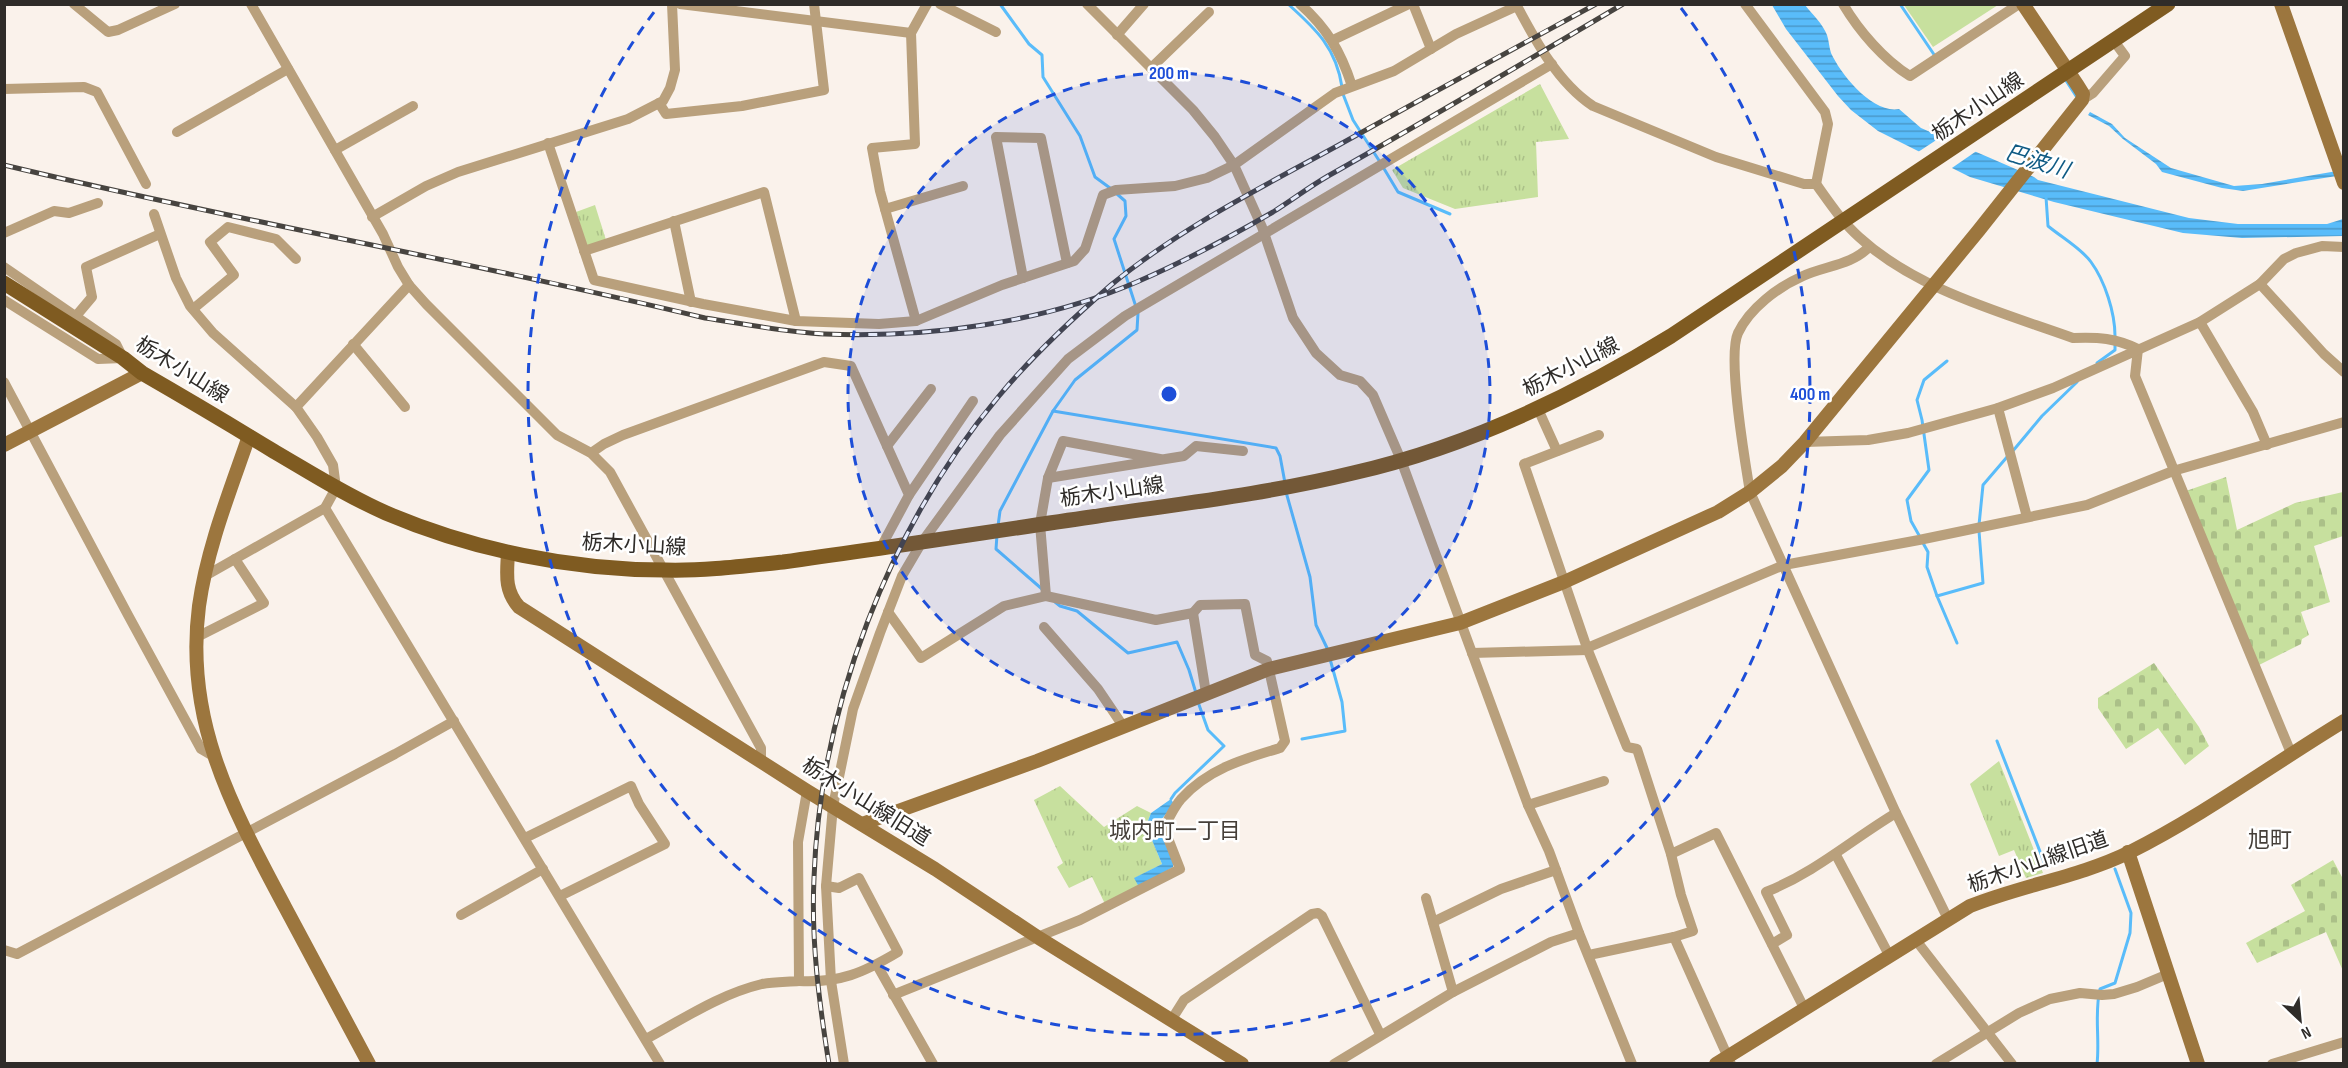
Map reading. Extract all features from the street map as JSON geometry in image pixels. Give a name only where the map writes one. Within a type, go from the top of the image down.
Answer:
[{"type":"main road","name":"栃木小山線","points":[[4,283],[123,358],[142,373],[336,488],[416,525],[508,552],[577,564],[664,570],[740,567],[880,549],[1305,483],[1401,460],[1467,438],[1538,409],[1616,370],[1760,278],[2168,4]]},
{"type":"street","points":[[74,4],[108,32],[175,4]]},
{"type":"street","points":[[250,4],[335,150],[409,285],[557,435],[591,453],[610,472],[761,748],[761,761]]},
{"type":"street","points":[[372,217],[426,186],[458,172],[628,119],[659,103],[670,88],[675,70],[672,4]]},
{"type":"street","points":[[680,4],[911,33]]},
{"type":"street","points":[[659,103],[666,114],[741,106],[824,90],[814,4]]},
{"type":"street","points":[[916,321],[885,209],[872,148],[915,144],[911,33],[927,4]]},
{"type":"street","points":[[940,4],[996,32]]},
{"type":"street","points":[[1117,35],[1144,4]]},
{"type":"street","points":[[1300,4],[1333,40],[1345,63],[1352,86]]},
{"type":"street","points":[[1333,40],[1408,4]]},
{"type":"street","points":[[1413,4],[1431,49]]},
{"type":"street","points":[[1745,4],[1825,112],[1828,124],[1816,184],[1844,222],[1869,247],[1891,263],[1934,286],[2073,338],[2095,337],[2120,340],[2138,349]]},
{"type":"street","points":[[1843,4],[1860,28],[1897,68],[1910,76],[2019,4]]},
{"type":"street","points":[[2023,4],[2068,71],[2082,94],[2082,100]]},
{"type":"street","points":[[2281,4],[2341,176]]},
{"type":"street","points":[[548,143],[594,280],[691,302],[796,321],[879,324],[916,321],[1023,278],[1074,261],[1085,249],[1103,195],[1116,190],[1186,183],[1207,178],[1234,165],[1335,93],[1394,71],[1516,5],[1552,64],[1577,96],[1593,106],[1716,157],[1804,184],[1816,184]]},
{"type":"street","points":[[1095,7],[1117,35],[1193,110],[1234,165],[1265,234],[1293,318],[1316,354],[1340,375],[1360,381],[1373,395],[1401,460],[1528,805],[1632,1064]]},
{"type":"street","points":[[1151,68],[1209,12]]},
{"type":"street","points":[[862,824],[1037,761],[1269,669],[1460,623],[1564,582],[1687,528],[1750,492],[1782,466],[1805,442],[1934,286],[2082,100],[2092,93],[2125,56],[2114,41]]},
{"type":"street","points":[[844,1064],[831,981],[826,886],[833,806],[853,709],[902,576],[922,542],[1000,435],[1068,359],[1125,316],[1552,64]]},
{"type":"street","points":[[177,132],[288,69]]},
{"type":"street","points":[[4,89],[84,87],[97,92],[146,184]]},
{"type":"street","points":[[335,150],[412,106]]},
{"type":"street","points":[[1023,278],[996,137],[1041,138],[1067,263]]},
{"type":"street","points":[[885,209],[963,186]]},
{"type":"street","points":[[584,251],[764,192],[796,321]]},
{"type":"street","points":[[4,233],[54,211],[69,213],[98,203]]},
{"type":"street","points":[[154,214],[176,278],[193,309],[213,333],[296,407],[333,465],[336,488],[325,508],[205,576]]},
{"type":"street","points":[[674,221],[691,302]]},
{"type":"street","points":[[193,309],[234,275],[210,242],[228,227],[276,239],[296,259]]},
{"type":"street","points":[[76,316],[92,297],[86,267],[160,234]]},
{"type":"street","points":[[1805,442],[1868,440],[1908,433],[1998,408],[2053,388],[2200,322],[2260,284],[2284,260],[2296,253],[2322,246],[2343,247]]},
{"type":"street","points":[[1869,247],[1856,258],[1802,276],[1774,294],[1748,316],[1737,334],[1733,356],[1742,447],[1750,492],[1896,813],[1948,919]]},
{"type":"street","points":[[4,267],[116,344],[123,358],[98,359],[4,300]]},
{"type":"street","points":[[1760,278],[1774,294]]},
{"type":"street","points":[[2260,284],[2343,372]]},
{"type":"street","points":[[296,407],[409,285]]},
{"type":"street","points":[[2200,322],[2253,412],[2267,445]]},
{"type":"street","points":[[354,344],[405,407]]},
{"type":"street","points":[[2138,349],[2135,376],[2172,471],[2291,753]]},
{"type":"street","points":[[591,453],[623,435],[824,362],[850,366],[909,495]]},
{"type":"street","points":[[4,446],[142,373]]},
{"type":"street","points":[[4,382],[201,749],[213,756]]},
{"type":"street","points":[[887,446],[931,389]]},
{"type":"street","points":[[880,549],[909,495],[973,402]]},
{"type":"street","points":[[1998,408],[2027,517]]},
{"type":"street","points":[[1538,409],[1557,452]]},
{"type":"street","points":[[1472,653],[1588,649],[1784,565],[2087,505],[2172,471],[2343,422]]},
{"type":"street","points":[[1589,956],[1693,931],[1671,854],[1636,749],[1627,747],[1588,649],[1524,464],[1599,435]]},
{"type":"street","points":[[249,436],[221,517],[199,607],[197,638],[202,704],[213,756],[246,834],[369,1064]]},
{"type":"street","points":[[1046,596],[1040,524],[1048,478],[1063,441],[1160,459]]},
{"type":"street","points":[[1048,478],[1184,456],[1196,446],[1242,451]]},
{"type":"street","points":[[325,508],[660,1064]]},
{"type":"street","name":"栃木小山線旧道","points":[[508,552],[507,588],[519,608],[1242,1064]]},
{"type":"street","points":[[197,638],[264,603],[235,559]]},
{"type":"street","points":[[888,612],[921,658],[1004,606],[1046,596],[1156,620],[1193,613],[1200,605],[1245,604],[1255,655],[1267,661],[1285,741],[1280,748],[1233,762],[1212,773],[1180,800],[1164,828],[1180,869],[1080,920],[893,995]]},
{"type":"street","points":[[1193,613],[1206,693]]},
{"type":"street","points":[[1044,627],[1098,689],[1123,726]]},
{"type":"street","points":[[4,950],[17,954],[246,834],[454,721]]},
{"type":"street","name":"栃木小山線旧道","points":[[1725,1061],[1804,1008],[1970,906],[1999,894],[2071,874],[2128,852],[2165,832],[2343,721]]},
{"type":"street","points":[[1528,805],[1604,781]]},
{"type":"street","points":[[525,838],[631,786],[639,804],[665,844],[560,896]]},
{"type":"street","points":[[799,981],[798,842],[807,791]]},
{"type":"street","points":[[1772,944],[1786,935],[1766,892],[1794,881],[1896,813]]},
{"type":"street","points":[[1671,854],[1716,833],[1804,1008]]},
{"type":"street","points":[[2128,852],[2199,1064]]},
{"type":"street","points":[[1836,855],[1890,955]]},
{"type":"street","points":[[461,915],[543,869]]},
{"type":"street","points":[[1433,922],[1501,888],[1556,870]]},
{"type":"street","points":[[646,1039],[709,1005],[739,992],[763,984],[831,981],[850,977],[877,965],[898,952],[859,878],[839,888],[826,886]]},
{"type":"street","points":[[1426,898],[1454,992]]},
{"type":"street","points":[[1172,1019],[1185,1000],[1312,914],[1318,913],[1322,916],[1380,1034]]},
{"type":"street","points":[[1334,1064],[1380,1034],[1454,992],[1551,942],[1579,933]]},
{"type":"street","points":[[1674,937],[1725,1061]]},
{"type":"street","points":[[1915,939],[2012,1064]]},
{"type":"street","points":[[877,965],[933,1064]]},
{"type":"street","points":[[1936,1064],[2019,1013],[2050,999],[2080,993],[2114,994],[2168,974]]},
{"type":"street","points":[[2272,1064],[2343,1042]]},
{"type":"green space","points":[[1904,5],[1998,5],[1933,47]]},
{"type":"green space","points":[[1540,84],[1569,139],[1536,142],[1538,197],[1455,209],[1403,188],[1392,170]]},
{"type":"green space","points":[[595,205],[606,240],[587,246],[576,212]]},
{"type":"green space","points":[[2226,477],[2237,530],[2295,503],[2343,492],[2343,536],[2314,546],[2330,602],[2301,612],[2309,635],[2302,639],[2301,644],[2259,665],[2186,491]]},
{"type":"green space","points":[[2154,663],[2199,727],[2209,746],[2185,765],[2158,728],[2126,749],[2098,708],[2098,698]]},
{"type":"green space","points":[[1999,761],[2043,873],[2026,878],[2014,850],[1999,856],[1970,784]]},
{"type":"green space","points":[[1060,786],[1104,827],[1137,806],[1151,813],[1146,826],[1162,864],[1135,878],[1139,887],[1105,904],[1092,877],[1069,888],[1057,867],[1063,863],[1034,800]]},
{"type":"green space","points":[[2333,860],[2343,879],[2343,971],[2326,932],[2257,963],[2246,943],[2305,911],[2291,885]]},
{"type":"water","points":[[1772,5],[1805,5],[1825,31],[1831,53],[1842,72],[1869,99],[1889,109],[1899,109],[1921,128],[2038,180],[2189,218],[2238,224],[2327,224],[2343,219],[2343,236],[2242,238],[2183,233],[2054,202],[1970,177],[1878,131],[1851,110],[1786,29]]},
{"type":"water","points":[[2090,112],[2112,124],[2125,138],[2171,168],[2234,186],[2262,184],[2343,170],[2343,175],[2243,191],[2222,188],[2162,172],[2156,164],[2109,126],[2088,115]]},
{"type":"water","points":[[1171,799],[1174,804],[1157,825],[1173,861],[1173,867],[1139,887],[1134,878],[1162,864],[1146,826],[1151,813]]},
{"type":"pier","points":[[1944,135],[1978,150],[1949,170],[1915,154]]},
{"type":"waterway","points":[[1000,4],[1029,44],[1042,55],[1043,77],[1080,136],[1095,177],[1110,188]]},
{"type":"waterway","points":[[1288,4],[1308,22],[1330,50],[1342,87]]},
{"type":"waterway","points":[[1900,4],[1935,56]]},
{"type":"waterway","points":[[2065,79],[2078,99]]},
{"type":"waterway","points":[[1343,94],[1353,120],[1380,162]]},
{"type":"waterway","points":[[1383,167],[1398,192],[1450,214]]},
{"type":"waterway","points":[[1117,194],[1125,201],[1126,216],[1114,239],[1136,307]]},
{"type":"waterway","points":[[2046,197],[2048,226],[2087,257],[2101,278],[2111,307],[2115,336]]},
{"type":"waterway","points":[[998,526],[1000,511],[1053,411],[1075,380],[1137,330],[1138,313]]},
{"type":"waterway","points":[[2097,363],[2115,350],[2115,343]]},
{"type":"waterway","points":[[1920,537],[1911,521],[1907,500],[1929,470],[1917,400],[1924,380],[1947,361]]},
{"type":"waterway","points":[[2012,452],[2042,416],[2077,382]]},
{"type":"waterway","points":[[1053,411],[1276,448],[1280,456],[1285,483]]},
{"type":"waterway","points":[[1979,525],[1983,485],[2007,457]]},
{"type":"waterway","points":[[1286,492],[1310,577],[1316,625],[1328,650]]},
{"type":"waterway","points":[[1957,643],[1937,596],[1983,583],[1979,531]]},
{"type":"waterway","points":[[997,535],[996,549],[1042,589]]},
{"type":"waterway","points":[[1923,543],[1928,552],[1927,567],[1937,596]]},
{"type":"waterway","points":[[1055,602],[1060,606],[1077,611],[1128,653],[1177,642],[1196,693]]},
{"type":"waterway","points":[[1302,739],[1345,731],[1342,702],[1330,659]]},
{"type":"waterway","points":[[1171,799],[1224,746],[1208,730],[1198,702]]},
{"type":"waterway","points":[[1997,741],[2046,867]]},
{"type":"waterway","points":[[2097,1064],[2097,1008],[2100,989],[2115,983],[2130,933],[2131,913],[2115,869]]},
{"type":"railway","points":[[829,1064],[817,971],[813,901],[819,814],[830,749],[846,685],[867,622],[894,561],[925,503],[960,447],[999,396],[1053,338],[1111,285],[1164,246],[1250,194],[1596,4]]},
{"type":"railway","points":[[4,165],[705,318],[780,330],[825,334],[864,335],[945,330],[985,325],[1064,308],[1102,296],[1173,265],[1273,212],[1328,176],[1623,4]]},
{"type":"district","name":"城内町一丁目","points":[[1175,831]]},
{"type":"district","name":"旭町","points":[[2270,840]]},
{"type":"water label","name":"巴波川","points":[[2037,162]]}]
